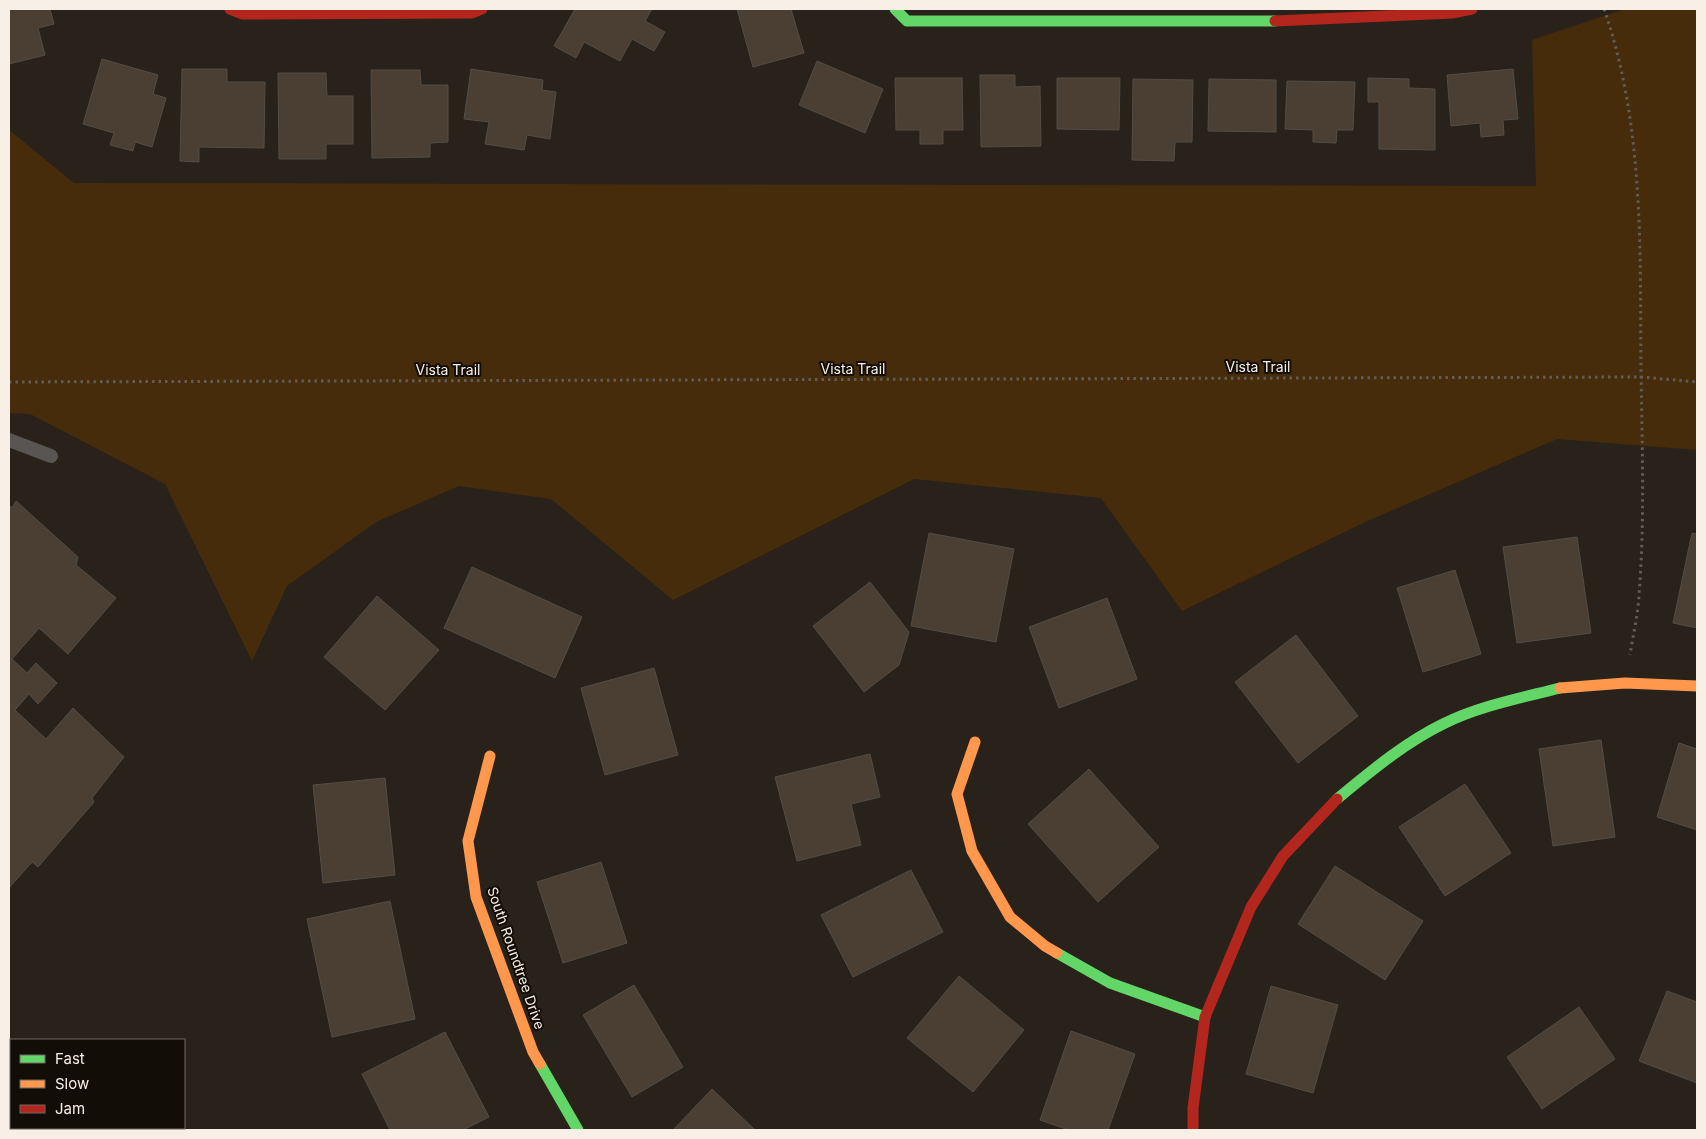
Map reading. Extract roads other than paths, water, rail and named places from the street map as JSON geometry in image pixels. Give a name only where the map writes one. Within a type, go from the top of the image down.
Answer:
[{"type":"street","points":[[230,9],[243,14],[472,14],[482,9]]},
{"type":"street","points":[[895,9],[907,21],[1285,21],[1452,13],[1472,9]]},
{"type":"street","points":[[1193,1130],[1193,1108],[1205,1017],[1251,907],[1283,856],[1331,803],[1388,758],[1443,724],[1506,700],[1561,688],[1625,683],[1697,686]]},
{"type":"street","points":[[975,742],[957,794],[972,852],[1010,916],[1045,946],[1110,983],[1205,1017]]},
{"type":"street","name":"South Roundtree Drive","points":[[490,756],[468,841],[476,897],[533,1052],[578,1130]]},
{"type":"lane","points":[[9,440],[51,456]]}]
